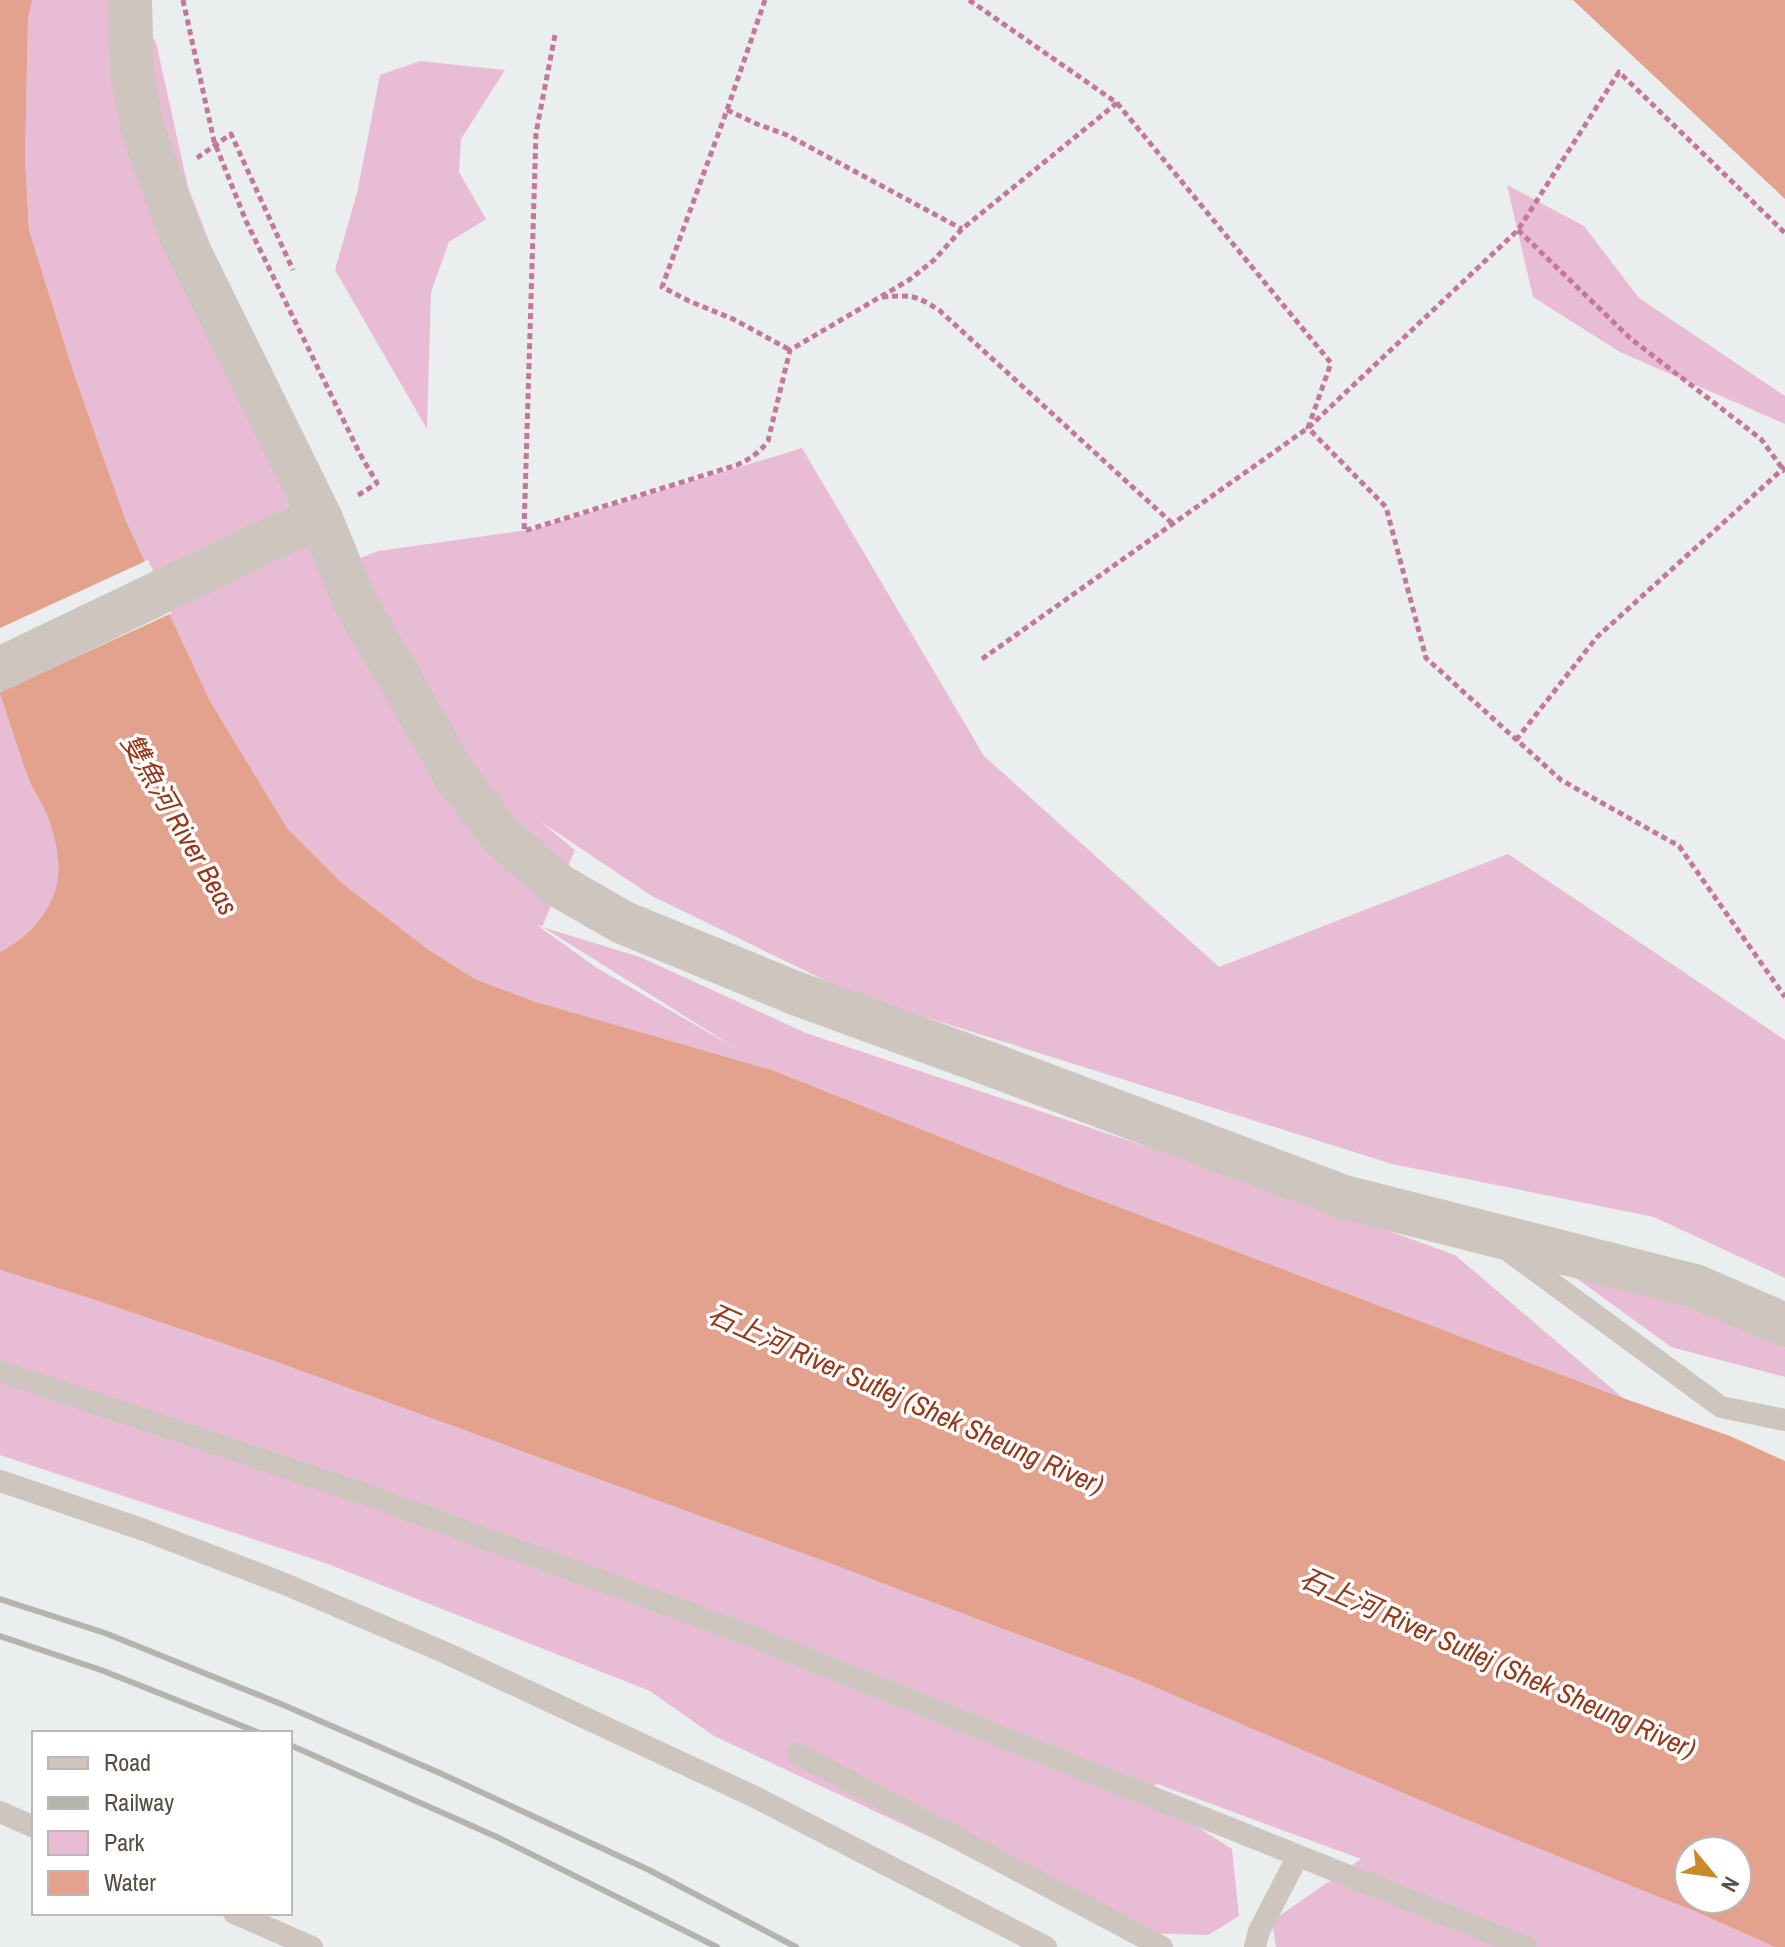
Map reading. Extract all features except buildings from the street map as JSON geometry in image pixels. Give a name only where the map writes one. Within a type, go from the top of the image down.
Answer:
[{"type":"street","points":[[130,0],[132,73],[142,127],[181,235],[321,519],[354,600],[455,775],[501,836],[558,885],[622,922],[795,993],[1344,1197],[1695,1286],[1785,1325]]},
{"type":"street","points":[[0,669],[280,535],[321,519]]},
{"type":"lane","points":[[1484,1233],[1721,1407],[1785,1420]]},
{"type":"lane","points":[[0,1371],[364,1494],[733,1629],[1526,1947]]},
{"type":"lane","points":[[0,1481],[144,1530],[285,1584],[446,1653],[755,1797],[1046,1947]]},
{"type":"lane","points":[[798,1754],[1162,1947]]},
{"type":"lane","points":[[0,1812],[32,1826]]},
{"type":"lane","points":[[1255,1947],[1259,1931],[1298,1856]]},
{"type":"lane","points":[[239,1915],[312,1947]]},
{"type":"path","points":[[183,0],[214,141],[246,221],[377,483],[321,519]]},
{"type":"path","points":[[765,0],[662,287],[733,319],[790,350]]},
{"type":"path","points":[[969,0],[1117,103],[1331,363],[1308,428]]},
{"type":"path","points":[[555,35],[536,133],[524,531],[751,459],[768,441],[790,350],[909,280],[934,260],[962,229],[1117,103]]},
{"type":"path","points":[[982,659],[1308,428],[1518,230],[1619,72],[1785,233]]},
{"type":"path","points":[[727,110],[787,135],[962,229]]},
{"type":"path","points":[[196,158],[231,134],[293,270]]},
{"type":"path","points":[[1516,740],[1597,637],[1784,470],[1761,439],[1630,338],[1518,230]]},
{"type":"path","points":[[881,297],[909,295],[939,310],[1173,524]]},
{"type":"path","points":[[1308,428],[1386,507],[1426,658],[1561,780],[1679,846],[1785,997]]},
{"type":"green space","points":[[32,0],[119,0],[156,42],[188,187],[308,497],[345,564],[378,551],[535,529],[802,448],[984,756],[1219,967],[1508,854],[1785,1040],[1785,1278],[1654,1217],[1392,1164],[855,995],[652,896],[541,822],[575,850],[542,927],[537,925],[597,968],[737,1049],[543,927],[640,957],[806,1033],[1268,1187],[1455,1255],[1623,1398],[1079,1192],[772,1070],[533,1001],[475,979],[429,950],[343,884],[287,828],[210,701],[126,521],[75,377],[29,230],[25,160],[28,21]]},
{"type":"green space","points":[[420,61],[505,70],[461,139],[459,172],[486,219],[449,242],[431,292],[427,429],[335,270],[357,193],[380,75]]},
{"type":"green space","points":[[1507,185],[1584,226],[1639,298],[1785,396],[1785,424],[1620,352],[1533,297]]},
{"type":"green space","points":[[0,694],[30,782],[50,822],[58,869],[56,888],[46,911],[30,931],[0,952]]},
{"type":"green space","points":[[1557,1264],[1685,1304],[1785,1345],[1785,1377],[1671,1347]]},
{"type":"green space","points":[[0,1270],[274,1361],[821,1560],[1136,1679],[1673,1902],[1673,1915],[1703,1915],[1775,1947],[1276,1947],[1272,1921],[1361,1859],[1157,1784],[1144,1793],[1232,1849],[1239,1916],[1208,1935],[1143,1933],[714,1736],[650,1691],[328,1564],[0,1455]]},
{"type":"water","points":[[0,0],[32,0],[28,21],[25,160],[29,230],[75,377],[126,521],[210,701],[287,828],[343,884],[429,950],[475,979],[533,1001],[772,1070],[1079,1192],[1730,1436],[1785,1461],[1785,1947],[1775,1947],[1703,1915],[1753,1915],[1753,1835],[1673,1835],[1673,1903],[1453,1814],[1136,1679],[821,1560],[274,1361],[0,1270],[0,952],[30,931],[46,911],[56,888],[58,869],[50,822],[18,750],[0,694]]},
{"type":"water","points":[[1573,0],[1785,0],[1785,199]]},
{"type":"pier","points":[[148,560],[172,613],[0,692],[0,628]]},
{"type":"railway","points":[[0,1599],[105,1633],[281,1704],[442,1774],[649,1870],[796,1947]]},
{"type":"railway","points":[[0,1636],[101,1670],[255,1731]]},
{"type":"railway","points":[[292,1746],[497,1837],[717,1947]]},
{"type":"water label","name":"雙魚河 River Beas","points":[[180,824]]},
{"type":"water label","name":"石上河 River Sutlej (Shek Sheung River)","points":[[906,1399]]},
{"type":"water label","name":"石上河 River Sutlej (Shek Sheung River)","points":[[1498,1663]]}]
